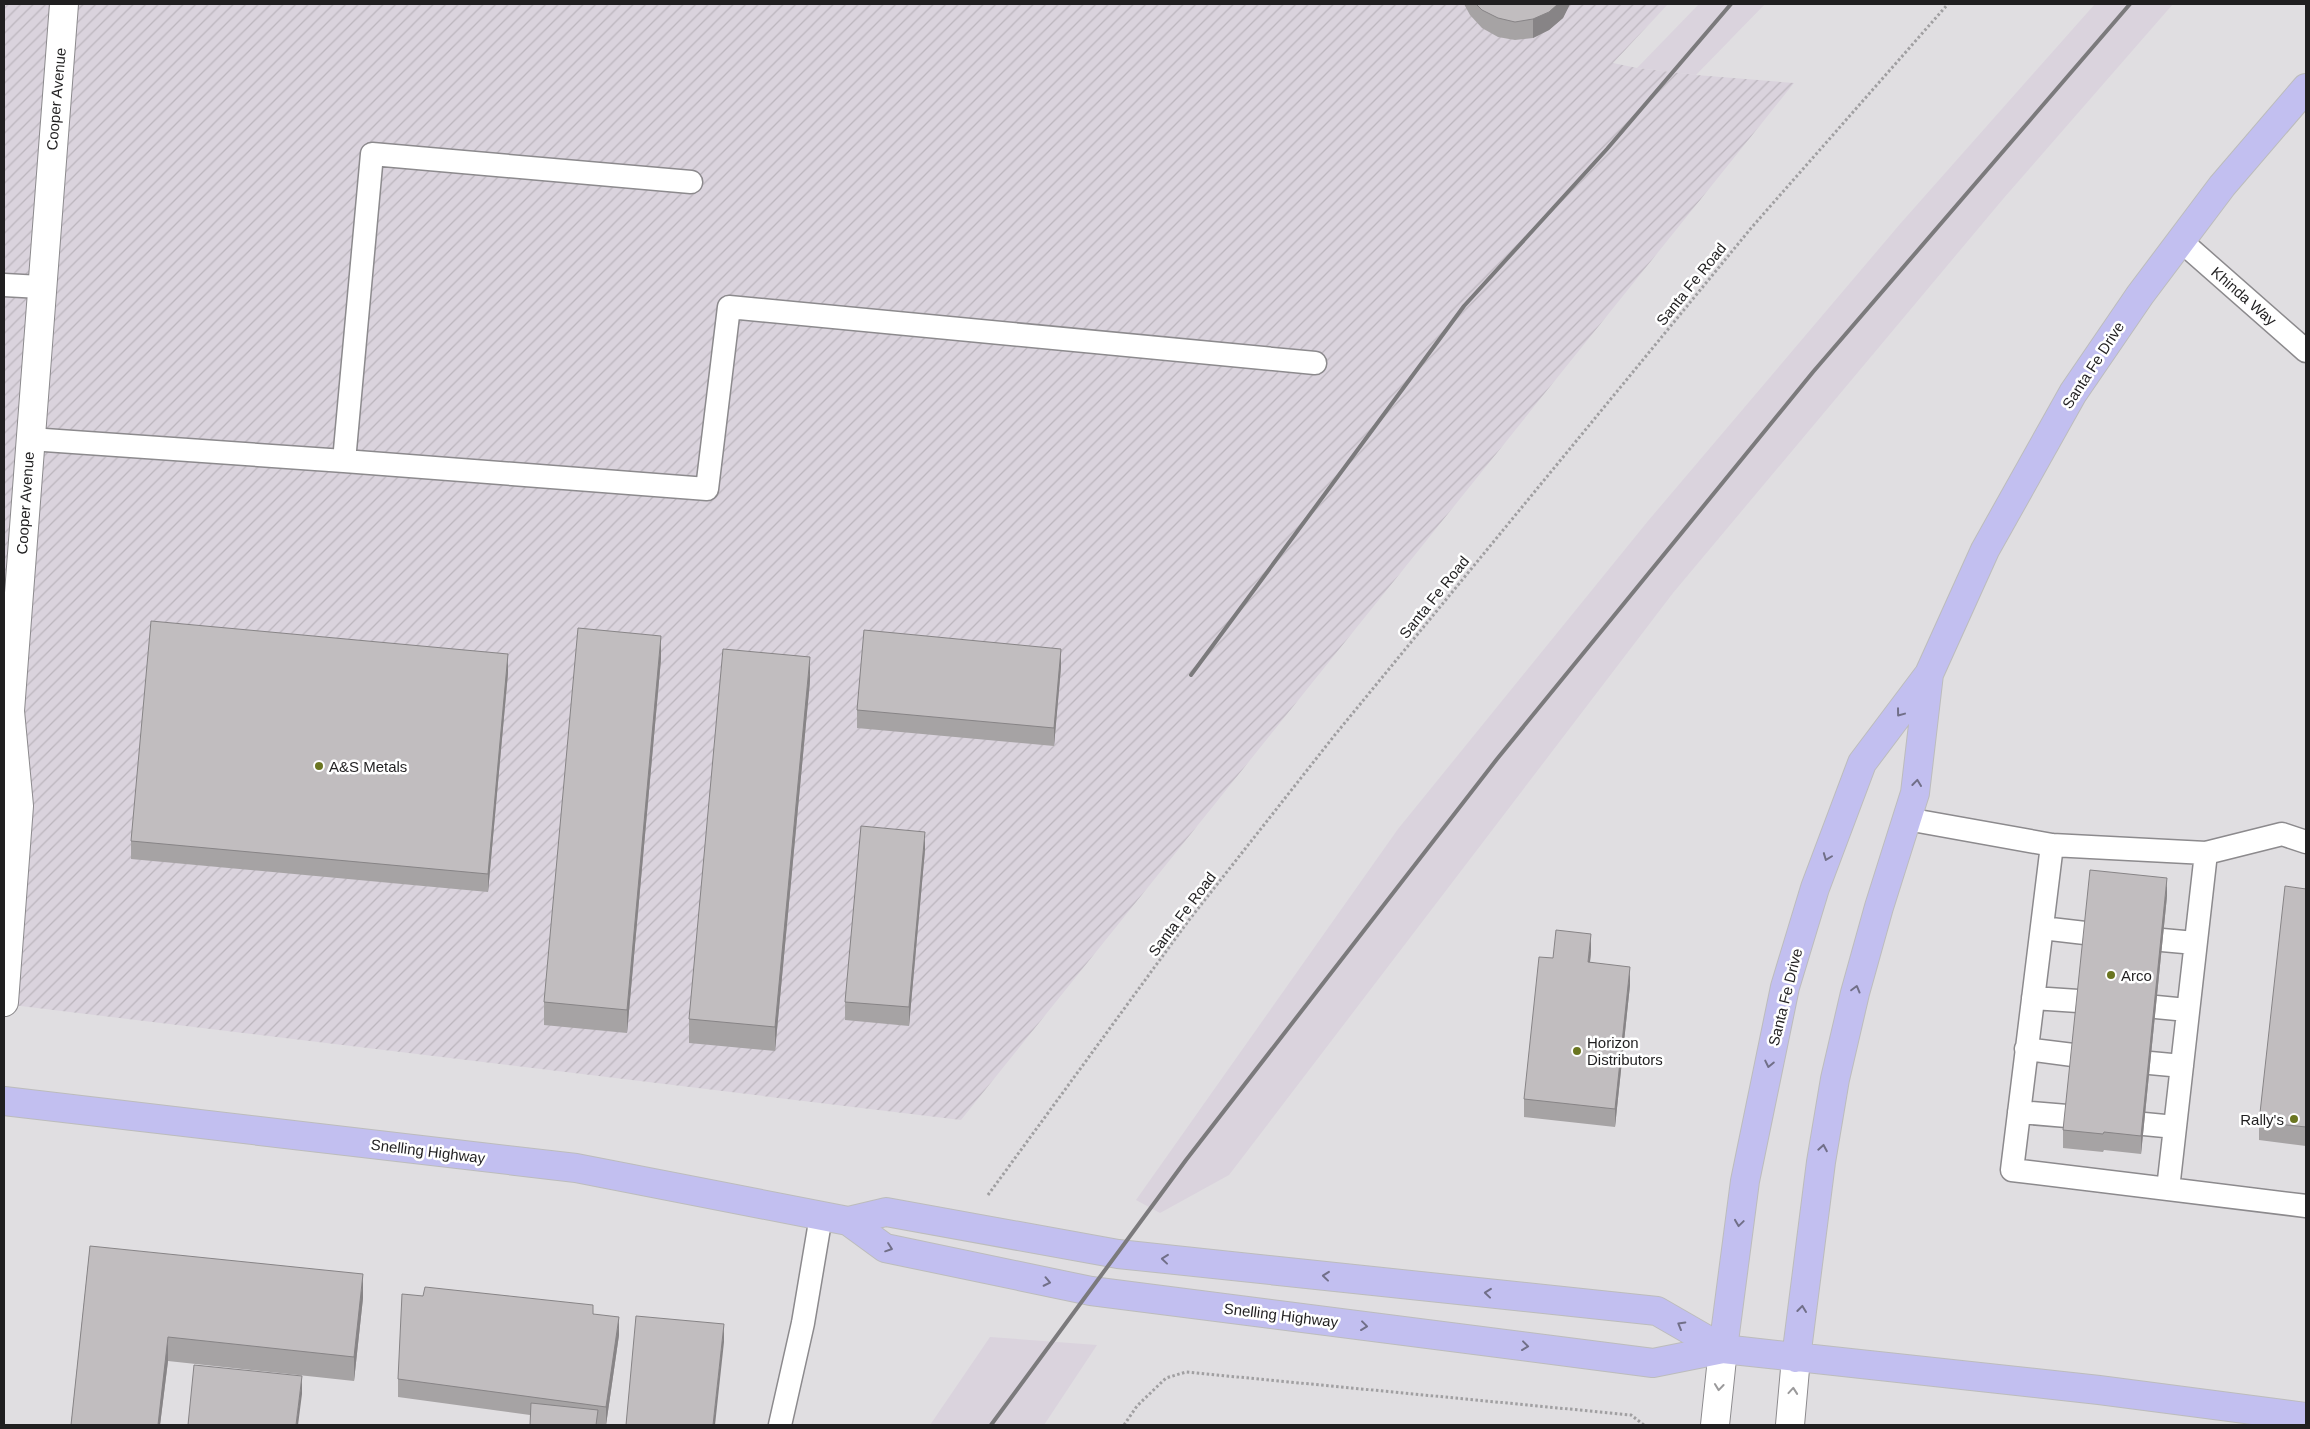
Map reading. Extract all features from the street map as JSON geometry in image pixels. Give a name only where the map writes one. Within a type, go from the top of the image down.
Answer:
[{"type":"main road","name":"Santa Fe Drive","points":[[1723,1349],[1745,1181],[1787,978],[1815,888],[1862,763],[1929,674],[1985,550],[2073,393],[2140,295],[2222,186],[2306,88]]},
{"type":"main road","name":"Santa Fe Drive","points":[[1796,1358],[1821,1162],[1836,1079],[1858,984],[1879,907],[1915,793],[1929,674]]},
{"type":"main road","name":"Snelling Highway","points":[[4,1101],[576,1168],[848,1222],[885,1248],[1091,1291],[1653,1363],[1723,1349],[2079,1388],[2294,1416]]},
{"type":"main road","name":"Snelling Highway","points":[[848,1222],[886,1212],[1118,1254],[1657,1311],[1723,1349]]},
{"type":"street","name":"Cooper Avenue","points":[[4,1002],[19,806],[7,711],[64,4]]},
{"type":"street","points":[[1715,1425],[1723,1349]]},
{"type":"street","points":[[1790,1425],[1796,1358]]},
{"type":"lane","points":[[344,461],[372,154],[691,182]]},
{"type":"lane","name":"Khinda Way","points":[[2181,241],[2306,351]]},
{"type":"lane","points":[[4,286],[41,287]]},
{"type":"lane","points":[[30,439],[707,489],[729,308],[1315,363]]},
{"type":"lane","points":[[1907,819],[2052,845],[2206,853],[2282,834],[2306,842]]},
{"type":"lane","points":[[2052,845],[2012,1170],[2306,1206]]},
{"type":"lane","points":[[2168,1189],[2206,853]]},
{"type":"lane","points":[[2042,928],[2085,932]]},
{"type":"lane","points":[[2162,940],[2195,943]]},
{"type":"lane","points":[[2033,998],[2078,1001]]},
{"type":"lane","points":[[2156,1007],[2187,1010]]},
{"type":"lane","points":[[2026,1049],[2073,1054]]},
{"type":"lane","points":[[2150,1063],[2182,1066]]},
{"type":"lane","points":[[2019,1112],[2067,1116]]},
{"type":"lane","points":[[2144,1124],[2175,1127]]},
{"type":"lane","points":[[780,1425],[803,1323],[821,1216]]},
{"type":"path","name":"Santa Fe Road","points":[[966,1226],[1190,920],[1334,736],[1752,227],[1948,4]]},
{"type":"path","points":[[1124,1425],[1137,1406],[1166,1378],[1186,1372],[1631,1415],[1644,1425]]},
{"type":"shaded area","points":[[4,4],[1668,4],[1613,63],[1637,68],[1696,75],[1794,83],[961,1120],[4,1004]]},
{"type":"shaded area","points":[[1699,4],[1765,4],[1696,75],[1637,68]]},
{"type":"shaded area","points":[[2095,4],[2173,4],[2003,199],[1673,593],[1229,1175],[1160,1213],[1136,1200],[1398,829],[1648,521],[1900,224]]},
{"type":"shaded area","points":[[990,1337],[1097,1345],[1044,1425],[930,1425]]},
{"type":"building","points":[[1476,4],[1558,4],[1549,12],[1533,19],[1515,22],[1498,18],[1482,10]]},
{"type":"building","name":"A&S Metals","points":[[151,621],[508,654],[488,874],[131,841]]},
{"type":"building","points":[[578,628],[661,636],[627,1010],[544,1002]]},
{"type":"building","points":[[864,630],[1061,649],[1054,728],[857,710]]},
{"type":"building","points":[[723,649],[810,657],[775,1027],[689,1019]]},
{"type":"building","points":[[861,826],[925,832],[909,1007],[845,1002]]},
{"type":"building","points":[[2090,870],[2167,878],[2141,1136],[2063,1130]]},
{"type":"building","points":[[2285,886],[2306,889],[2306,1127],[2259,1122]]},
{"type":"building","name":"Horizon Distributors","points":[[1556,930],[1591,934],[1588,962],[1630,967],[1615,1109],[1524,1099],[1539,957],[1553,958]]},
{"type":"building","points":[[90,1246],[363,1274],[354,1357],[168,1337],[158,1425],[71,1425]]},
{"type":"building","points":[[425,1287],[593,1305],[593,1314],[619,1317],[606,1407],[398,1379],[402,1294],[423,1296]]},
{"type":"building","points":[[636,1316],[724,1324],[713,1425],[626,1425]]},
{"type":"building","points":[[194,1365],[302,1376],[296,1425],[188,1425]]},
{"type":"building","points":[[531,1403],[598,1410],[596,1425],[530,1425]]},
{"type":"railway","points":[[1191,675],[1464,306],[1607,149],[1731,4]]},
{"type":"railway","points":[[991,1425],[1186,1160],[1497,759],[1813,372],[2130,4]]},
{"type":"place","name":"A&S Metals","points":[[319,766]]},
{"type":"place","name":"Arco","points":[[2111,975]]},
{"type":"place","name":"Horizon Distributors","points":[[1577,1051]]},
{"type":"place","name":"Rally's","points":[[2294,1119]]}]
